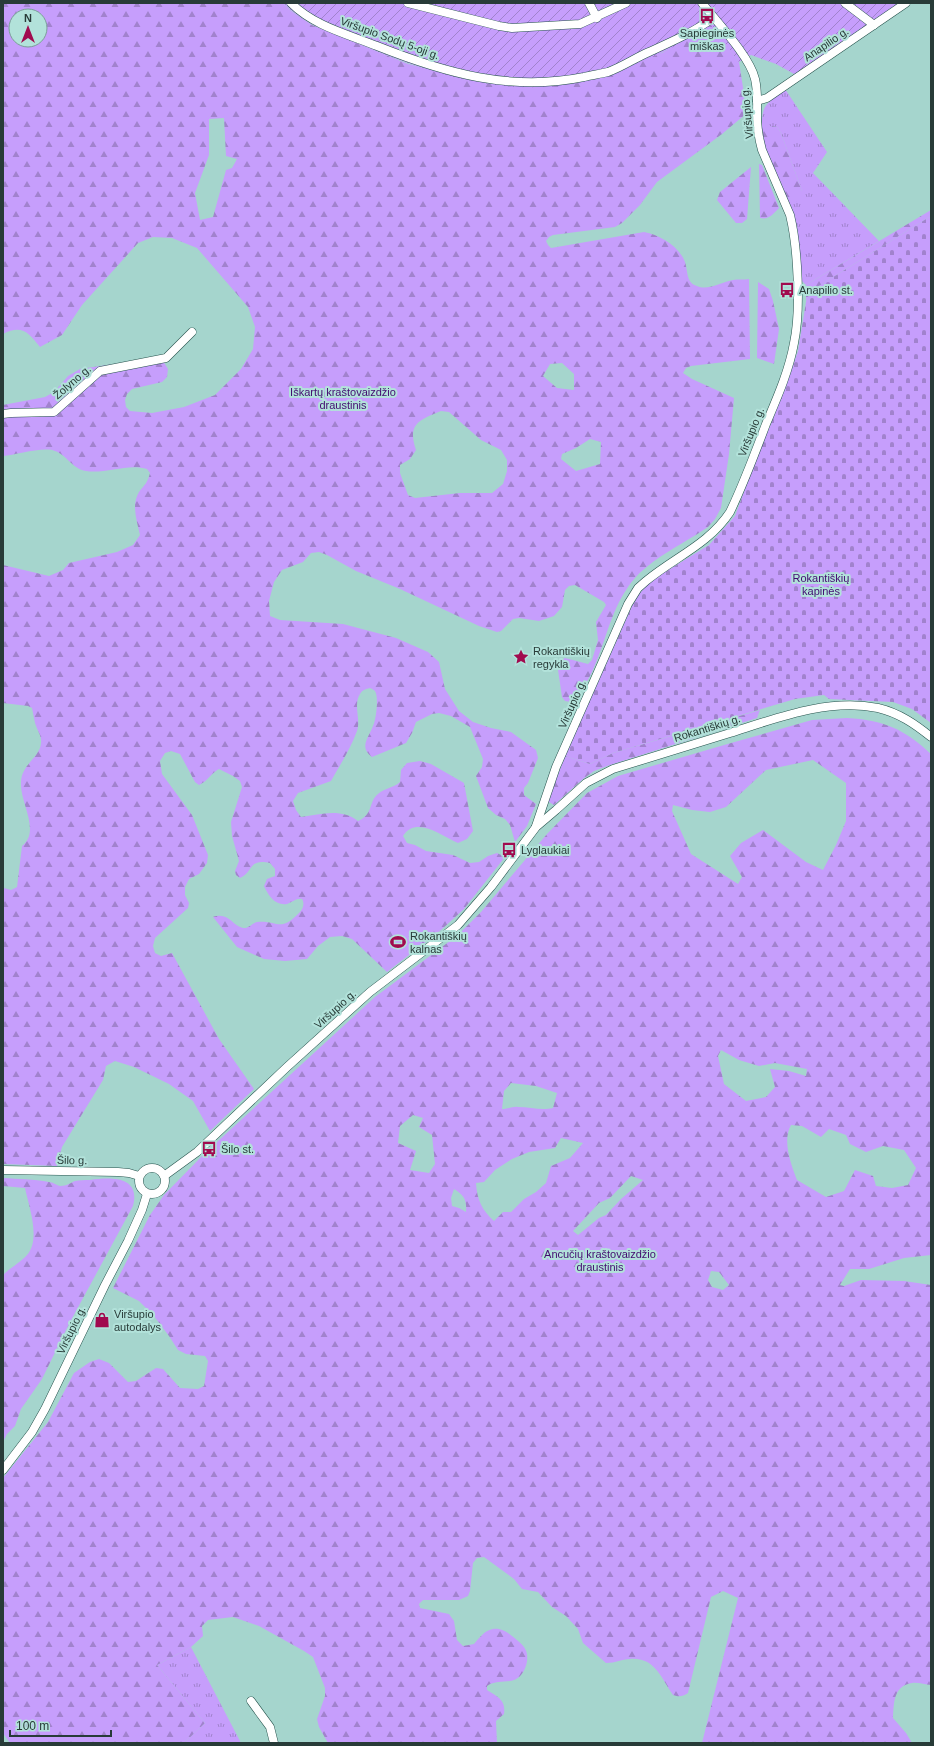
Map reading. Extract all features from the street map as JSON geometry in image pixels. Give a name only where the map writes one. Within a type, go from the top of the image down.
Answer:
[{"type":"street","name":"Viršupio Sodų 5-oji g.","points":[[291,3],[306,16],[319,23],[404,56],[484,79],[530,83],[554,82],[608,72],[670,42],[713,18]]},
{"type":"street","points":[[408,3],[512,28],[573,25],[587,22],[626,3]]},
{"type":"street","points":[[589,3],[597,18]]},
{"type":"street","name":"Viršupio g.","points":[[536,827],[556,767],[628,604],[638,588],[646,580],[704,541],[722,525],[737,498],[785,377],[794,343],[797,320],[797,281],[794,239],[790,215],[762,150],[758,127],[755,78],[749,63],[702,3]]},
{"type":"street","points":[[845,3],[874,25]]},
{"type":"street","name":"Anapilio g.","points":[[757,101],[767,98],[906,3]]},
{"type":"street","name":"Žolyno g.","points":[[3,414],[11,412],[54,412],[100,371],[166,358],[192,332]]},
{"type":"street","name":"Rokantiškių g.","points":[[516,854],[536,827],[586,782],[613,769],[808,710],[834,706],[877,708],[890,711],[906,718],[931,737]]},
{"type":"street","name":"Viršupio g.","points":[[164,1176],[197,1152],[287,1067],[370,992],[458,925],[491,888],[516,854]]},
{"type":"street","points":[[152,1168],[159,1170],[164,1176],[164,1184],[160,1192],[152,1195],[147,1194],[139,1186],[139,1176],[145,1170],[152,1168]]},
{"type":"street","name":"Šilo g.","points":[[3,1170],[118,1172],[139,1176]]},
{"type":"street","name":"Viršupio g.","points":[[3,1470],[32,1432],[45,1409],[128,1241],[142,1210],[147,1194]]},
{"type":"street","points":[[251,1701],[270,1727],[274,1743]]},
{"type":"green space","name":"Iškartų kraštovaizdžio draustinis","points":[[3,3],[283,3],[291,11],[312,25],[408,64],[489,84],[662,53],[711,24],[739,62],[747,113],[722,134],[657,182],[640,205],[622,223],[615,227],[553,235],[546,241],[551,248],[644,232],[650,233],[674,246],[685,262],[689,279],[693,284],[706,287],[715,286],[733,280],[749,279],[750,359],[691,366],[686,368],[683,373],[692,379],[734,398],[729,454],[721,508],[715,519],[708,527],[654,561],[635,578],[628,587],[612,618],[597,661],[590,676],[583,688],[571,702],[565,701],[562,697],[557,663],[565,658],[588,664],[592,660],[598,640],[596,622],[606,605],[604,602],[575,585],[569,586],[565,590],[562,607],[554,616],[539,621],[519,618],[513,619],[501,631],[497,632],[479,626],[400,589],[356,571],[319,552],[311,553],[303,562],[282,570],[274,582],[269,601],[270,616],[280,620],[343,624],[396,638],[428,652],[439,662],[445,689],[459,711],[473,722],[491,728],[511,732],[536,750],[538,758],[528,783],[524,788],[524,795],[536,804],[527,826],[515,842],[510,825],[505,819],[496,815],[488,808],[476,776],[482,767],[483,759],[470,727],[451,716],[439,713],[432,714],[416,722],[406,743],[372,757],[366,750],[365,746],[375,719],[377,698],[375,691],[370,688],[364,690],[360,694],[357,703],[358,726],[355,737],[331,781],[298,793],[293,801],[296,810],[301,817],[338,813],[345,814],[358,821],[369,811],[375,797],[378,794],[400,782],[401,770],[407,763],[420,761],[431,764],[464,783],[473,831],[467,839],[458,843],[429,829],[415,827],[408,830],[403,836],[407,843],[415,845],[426,851],[453,855],[470,863],[479,862],[488,856],[497,853],[505,857],[464,909],[441,930],[387,972],[352,939],[342,936],[330,937],[318,946],[307,959],[285,961],[264,959],[237,947],[213,917],[226,917],[243,928],[247,928],[257,922],[283,924],[293,919],[300,911],[303,901],[302,899],[298,899],[287,904],[283,904],[272,899],[264,886],[267,879],[275,876],[275,869],[270,863],[258,862],[240,878],[236,875],[235,871],[239,861],[232,836],[231,822],[242,787],[240,781],[219,769],[199,785],[195,782],[180,754],[171,751],[165,753],[160,761],[162,774],[192,815],[208,855],[207,863],[199,874],[189,879],[185,887],[185,895],[189,903],[188,908],[155,938],[153,946],[155,953],[161,956],[172,953],[219,1039],[254,1089],[210,1131],[193,1101],[169,1084],[134,1067],[115,1061],[106,1066],[103,1080],[62,1147],[57,1166],[3,1164],[3,884],[4,888],[11,890],[17,887],[22,846],[30,833],[30,825],[23,799],[21,783],[22,776],[27,766],[40,748],[41,740],[32,708],[28,706],[3,703],[3,565],[49,576],[63,570],[69,563],[117,552],[133,545],[140,535],[135,513],[135,502],[139,492],[147,482],[150,473],[147,469],[140,467],[94,472],[81,470],[59,453],[50,450],[37,450],[3,456],[3,405],[45,397],[54,392],[68,376],[80,369],[154,358],[163,361],[168,369],[167,377],[162,382],[132,389],[127,394],[125,400],[126,407],[130,411],[152,413],[184,407],[215,395],[241,369],[253,349],[255,327],[248,307],[197,248],[172,238],[153,237],[138,243],[82,305],[62,335],[40,347],[28,334],[20,330],[10,331],[3,334]],"holes":[[[224,118],[226,156],[237,159],[232,168],[226,170],[213,217],[200,220],[195,193],[209,155],[209,119]],[[562,363],[574,374],[574,390],[557,388],[543,376],[550,364]],[[441,411],[449,412],[481,440],[501,450],[507,460],[507,471],[503,484],[492,493],[460,493],[415,498],[408,495],[400,473],[400,465],[410,459],[416,450],[413,434],[414,429],[421,420]],[[590,439],[601,442],[600,464],[576,471],[561,459],[562,454],[576,448]]]},
{"type":"green space","points":[[283,3],[902,3],[796,75],[776,64],[751,55],[739,62],[711,25],[668,50],[602,76],[555,86],[519,87],[475,82],[410,64],[336,36],[313,25]]},
{"type":"green space","points":[[785,89],[827,152],[813,173],[879,241],[806,285],[800,279],[797,227],[788,202],[802,191],[781,133],[777,127],[772,126],[762,132],[762,116],[766,106]]},
{"type":"green space","points":[[766,127],[777,127],[781,133],[802,191],[801,196],[795,203],[788,202],[764,148],[762,132]]},
{"type":"green space","points":[[759,164],[762,165],[779,208],[771,216],[766,218],[760,218]]},
{"type":"green space","points":[[751,167],[747,219],[742,223],[736,223],[717,200],[720,192]]},
{"type":"green space","points":[[931,210],[931,216],[811,291],[806,302],[806,285]]},
{"type":"green space","name":"Rokantiškių kapinės","points":[[931,216],[931,723],[912,709],[893,702],[829,699],[824,695],[795,699],[613,753],[590,764],[565,756],[632,606],[639,594],[652,580],[709,545],[735,516],[785,389],[798,351],[806,302],[811,291]]},
{"type":"green space","points":[[758,282],[769,289],[779,329],[774,364],[757,358]]},
{"type":"green space","points":[[760,710],[757,718],[594,771],[554,805],[549,802],[565,756],[590,764],[613,753]]},
{"type":"green space","name":"Ancučių kraštovaizdžio draustinis","points":[[847,718],[883,724],[893,727],[912,738],[931,754],[931,1255],[904,1258],[869,1269],[850,1269],[840,1285],[844,1286],[861,1280],[904,1281],[931,1285],[931,1685],[912,1683],[901,1688],[898,1691],[894,1701],[893,1718],[906,1733],[912,1743],[702,1743],[738,1598],[723,1591],[711,1597],[688,1693],[682,1696],[677,1696],[673,1695],[661,1676],[646,1661],[630,1659],[606,1663],[583,1643],[578,1629],[566,1616],[552,1607],[538,1592],[522,1589],[514,1579],[484,1557],[477,1558],[473,1563],[470,1591],[468,1596],[459,1600],[423,1600],[419,1604],[420,1608],[449,1614],[454,1621],[457,1640],[463,1646],[474,1644],[480,1637],[490,1630],[499,1629],[510,1635],[526,1650],[527,1661],[525,1669],[521,1675],[513,1680],[496,1682],[487,1686],[487,1690],[500,1699],[504,1705],[504,1714],[496,1721],[497,1743],[328,1743],[319,1727],[317,1719],[325,1696],[325,1688],[313,1657],[259,1626],[233,1617],[208,1620],[202,1626],[203,1636],[191,1647],[157,1665],[205,1723],[184,1743],[10,1743],[3,1733],[3,1478],[48,1422],[74,1373],[90,1362],[99,1359],[109,1363],[128,1382],[136,1381],[156,1368],[163,1369],[180,1388],[198,1389],[204,1386],[208,1361],[205,1356],[186,1354],[178,1350],[154,1316],[139,1301],[113,1288],[150,1215],[164,1195],[205,1153],[375,997],[458,935],[481,912],[547,834],[587,793],[618,776],[812,720]],"holes":[[[813,760],[846,783],[846,821],[823,870],[806,862],[763,830],[741,843],[730,856],[742,877],[738,884],[691,854],[672,811],[673,805],[692,810],[710,812],[726,807],[766,770]],[[721,1050],[739,1060],[759,1066],[775,1063],[807,1069],[806,1076],[789,1071],[770,1069],[775,1087],[766,1097],[746,1101],[724,1084],[718,1056]],[[511,1083],[536,1086],[557,1093],[553,1108],[540,1109],[516,1107],[502,1109],[504,1091]],[[413,1115],[423,1118],[419,1127],[432,1135],[435,1164],[429,1173],[410,1170],[416,1151],[398,1143],[400,1126]],[[791,1125],[802,1126],[821,1137],[829,1129],[846,1135],[850,1144],[866,1152],[883,1146],[904,1150],[916,1168],[908,1185],[892,1188],[876,1186],[873,1176],[855,1170],[844,1191],[826,1197],[797,1180],[788,1152],[787,1138]],[[561,1138],[583,1143],[570,1158],[551,1166],[546,1183],[536,1192],[524,1199],[511,1212],[503,1212],[494,1221],[486,1213],[481,1204],[476,1183],[484,1182],[495,1170],[512,1159],[529,1152],[555,1148]],[[631,1176],[643,1180],[621,1199],[606,1215],[599,1218],[578,1235],[573,1231],[599,1203],[610,1198]],[[454,1189],[464,1198],[466,1212],[452,1206],[451,1198]],[[711,1271],[719,1272],[729,1285],[723,1290],[712,1287],[708,1280]]]},
{"type":"green space","points":[[3,1178],[52,1182],[60,1186],[67,1185],[78,1180],[115,1179],[128,1184],[133,1189],[134,1196],[133,1206],[69,1324],[42,1379],[21,1409],[15,1426],[7,1434],[3,1442],[3,1275],[27,1255],[31,1248],[34,1232],[25,1188],[3,1186]]},
{"type":"green space","points":[[191,1647],[241,1743],[184,1743],[205,1723],[157,1665]]},
{"type":"place","name":"Sapieginės miškas","points":[[707,16]]},
{"type":"place","name":"Anapilio st.","points":[[787,290]]},
{"type":"place","name":"Rokantiškių regykla","points":[[521,657]]},
{"type":"place","name":"Lyglaukiai","points":[[509,850]]},
{"type":"place","name":"Rokantiškių kalnas","points":[[398,942]]},
{"type":"place","name":"Šilo st.","points":[[209,1149]]},
{"type":"place","name":"Viršupio autodalys","points":[[102,1320]]}]
